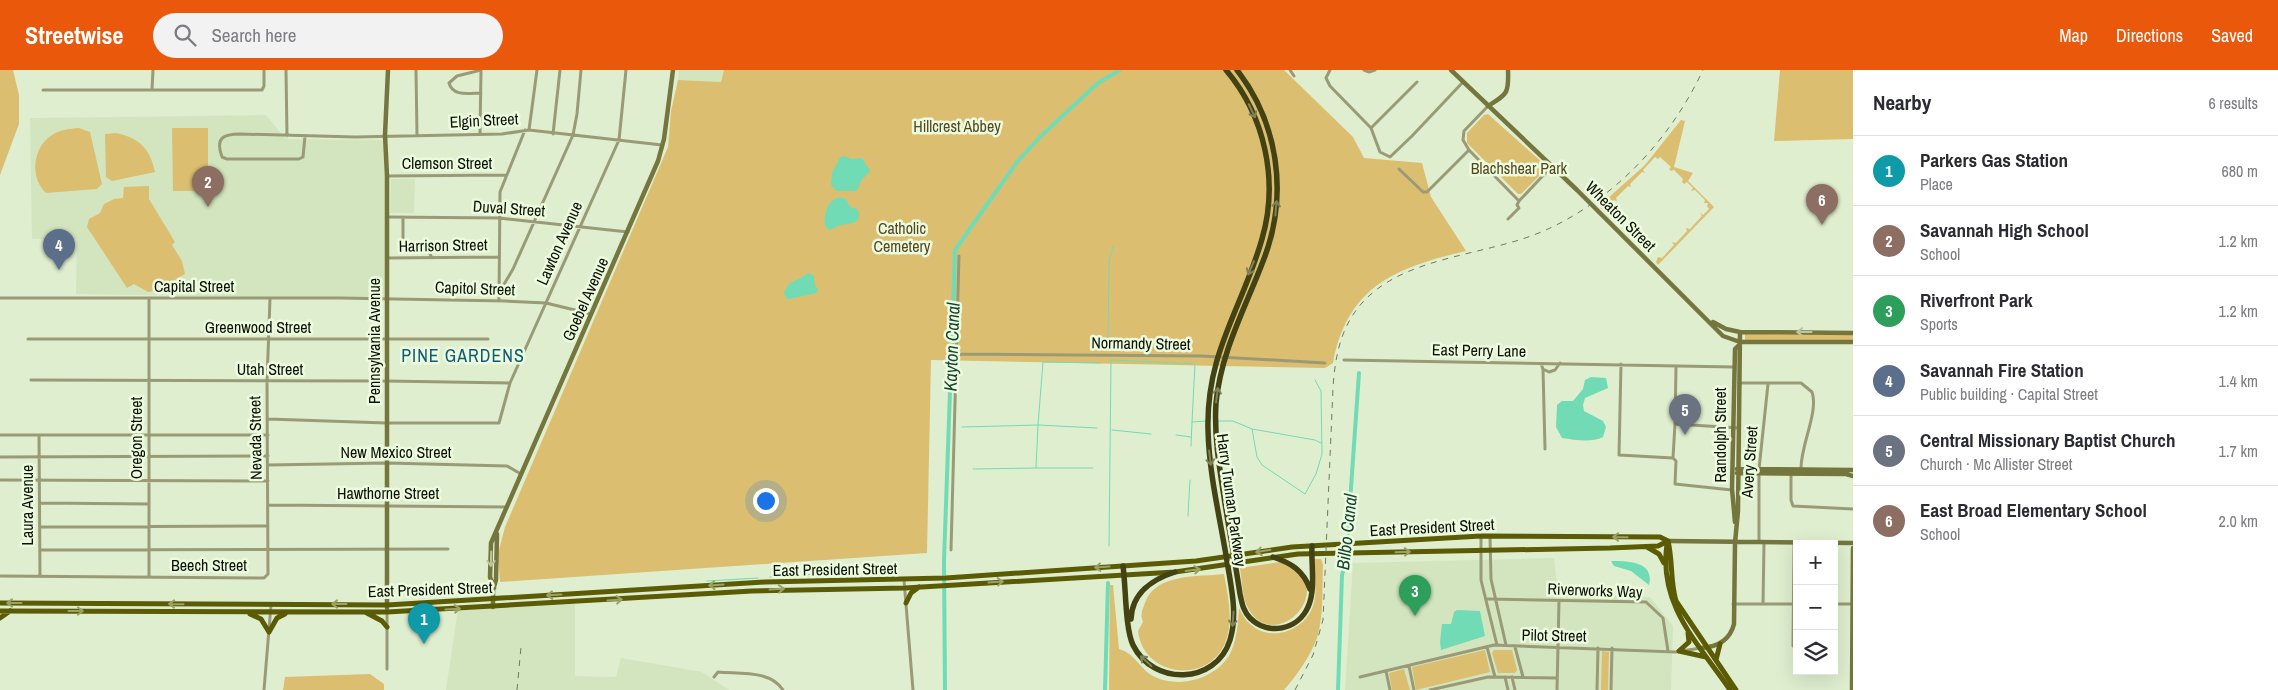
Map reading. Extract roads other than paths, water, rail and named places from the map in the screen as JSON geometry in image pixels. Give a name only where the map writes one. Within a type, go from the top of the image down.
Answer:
[{"type":"highway","name":"Harry Truman Parkway","points":[[1130,636],[1134,646],[1145,661],[1161,672],[1172,675],[1194,674],[1217,661],[1228,644],[1234,618],[1210,455],[1208,402],[1212,376],[1222,338],[1262,240],[1268,214],[1269,188],[1265,148],[1257,122],[1246,98],[1226,70]]},
{"type":"highway","name":"Harry Truman Parkway","points":[[1237,70],[1253,94],[1269,132],[1277,174],[1277,201],[1273,229],[1266,255],[1235,329],[1223,365],[1216,403],[1218,454],[1240,594],[1247,614],[1263,626],[1275,629],[1285,628],[1294,624],[1304,615],[1310,602],[1312,546]]},
{"type":"highway","points":[[1273,556],[1297,568],[1304,576],[1311,593]]},
{"type":"highway","points":[[1123,566],[1130,636]]},
{"type":"highway","points":[[1130,636],[1131,613],[1140,593],[1156,579],[1175,572]]},
{"type":"main road","name":"Pennsylvania Avenue","points":[[386,612],[388,548],[386,381],[388,340],[385,135],[388,70]]},
{"type":"main road","name":"Goebel Avenue","points":[[493,607],[494,588],[490,577],[491,543],[629,232],[663,145],[673,70]]},
{"type":"main road","name":"Wheaton Street","points":[[1451,70],[1552,166],[1723,336],[1739,343]]},
{"type":"main road","points":[[1488,106],[1507,93],[1508,70]]},
{"type":"main road","name":"Wheaton Street","points":[[1707,319],[1721,328],[1740,332],[1853,333]]},
{"type":"main road","name":"Randolph Street","points":[[1736,428],[1740,332]]},
{"type":"main road","points":[[1739,343],[1853,342]]},
{"type":"main road","name":"Randolph Street","points":[[1720,644],[1732,632],[1734,604],[1736,428],[1733,382],[1735,348],[1739,343]]},
{"type":"main road","points":[[1791,472],[1801,470],[1853,470]]},
{"type":"main road","points":[[1736,471],[1846,474],[1853,476]]},
{"type":"main road","name":"Randolph Street","points":[[1736,471],[1732,490],[1736,526]]},
{"type":"main road","name":"East President Street","points":[[0,603],[387,605],[765,582],[944,578],[1196,561],[1277,549],[1312,546],[1481,536],[1660,537],[1668,541],[1793,543]]},
{"type":"main road","points":[[1668,541],[1665,566],[1666,582],[1676,610],[1690,639],[1679,652]]},
{"type":"main road","points":[[1668,541],[1671,586],[1676,602],[1708,658],[1730,690]]},
{"type":"main road","name":"East President Street","points":[[0,611],[386,612],[819,588],[905,588],[1175,572],[1273,556],[1481,549],[1658,546],[1668,541]]},
{"type":"main road","name":"East President Street","points":[[1838,543],[1853,543]]},
{"type":"main road","points":[[1645,546],[1659,554],[1665,566]]},
{"type":"main road","points":[[1852,686],[1853,548]]},
{"type":"main road","points":[[819,588],[826,582],[849,580]]},
{"type":"main road","points":[[906,603],[911,593],[918,587]]},
{"type":"main road","points":[[1676,610],[1736,690]]},
{"type":"main road","points":[[0,618],[10,611]]},
{"type":"main road","points":[[244,612],[261,619],[269,632],[277,618],[292,612]]},
{"type":"main road","points":[[365,612],[387,627]]},
{"type":"main road","points":[[1704,648],[1720,644],[1716,661]]},
{"type":"main road","points":[[1679,652],[1708,658]]},
{"type":"street","points":[[152,90],[154,70]]},
{"type":"street","points":[[43,90],[262,90],[264,86],[264,70]]},
{"type":"street","points":[[286,70],[286,136]]},
{"type":"street","points":[[416,70],[418,135]]},
{"type":"street","points":[[480,134],[481,93],[481,70],[458,76],[449,83],[451,89],[457,93],[481,93]]},
{"type":"street","points":[[499,301],[500,192],[527,130],[537,70]]},
{"type":"street","points":[[553,134],[560,70]]},
{"type":"street","points":[[500,291],[513,269],[573,136],[581,70]]},
{"type":"street","name":"Lawton Avenue","points":[[386,423],[499,423],[510,383],[619,140],[626,70]]},
{"type":"street","points":[[1290,70],[1294,76]]},
{"type":"street","points":[[1330,70],[1326,78],[1330,86],[1371,128],[1380,152],[1390,157],[1463,82]]},
{"type":"street","points":[[1364,70],[1369,72],[1376,70]]},
{"type":"street","points":[[1371,128],[1417,82]]},
{"type":"street","points":[[1488,106],[1462,135],[1465,145],[1519,201]]},
{"type":"street","name":"Elgin Street","points":[[305,136],[303,158],[299,159],[227,159],[222,157],[220,150],[220,142],[228,134],[286,136],[418,135],[480,134],[527,130],[663,145]]},
{"type":"street","points":[[1400,169],[1423,192],[1427,192],[1469,150]]},
{"type":"street","points":[[1508,219],[1519,208],[1517,205],[1519,201],[1552,166]]},
{"type":"street","name":"Clemson Street","points":[[387,176],[507,175]]},
{"type":"street","name":"Duval Street","points":[[387,217],[500,218],[629,232]]},
{"type":"street","points":[[403,217],[403,242],[427,246],[432,258]]},
{"type":"street","points":[[951,550],[959,256]]},
{"type":"street","name":"Harrison Street","points":[[387,258],[500,257]]},
{"type":"street","name":"Capital Street","points":[[0,298],[387,299]]},
{"type":"street","name":"Oregon Street","points":[[149,298],[149,577]]},
{"type":"street","name":"Nevada Street","points":[[268,548],[268,419],[266,382],[270,298]]},
{"type":"street","name":"Capitol Street","points":[[387,299],[499,301],[546,304],[591,314]]},
{"type":"street","name":"Greenwood Street","points":[[28,339],[488,339]]},
{"type":"street","name":"Normandy Street","points":[[956,354],[1202,356],[1325,363]]},
{"type":"street","name":"East Perry Lane","points":[[1344,360],[1621,364]]},
{"type":"street","points":[[1543,368],[1552,372],[1560,363]]},
{"type":"street","points":[[1541,364],[1543,368],[1545,449]]},
{"type":"street","points":[[1673,458],[1619,455],[1621,364],[1676,367],[1734,367]]},
{"type":"street","points":[[1676,367],[1673,458],[1676,461],[1675,484],[1732,490]]},
{"type":"street","name":"Utah Street","points":[[31,380],[510,383]]},
{"type":"street","points":[[1733,382],[1801,383],[1812,392],[1814,402],[1801,456],[1801,470]]},
{"type":"street","name":"Avery Street","points":[[1763,604],[1759,471],[1768,384]]},
{"type":"street","points":[[268,419],[386,423]]},
{"type":"street","points":[[1675,424],[1736,428]]},
{"type":"street","points":[[0,434],[268,435]]},
{"type":"street","name":"Laura Avenue","points":[[39,435],[40,576]]},
{"type":"street","points":[[0,456],[268,456]]},
{"type":"street","name":"New Mexico Street","points":[[268,465],[387,463],[507,466],[521,474]]},
{"type":"street","points":[[1791,472],[1791,500],[1793,506],[1853,510]]},
{"type":"street","points":[[0,480],[268,480]]},
{"type":"street","points":[[40,503],[149,504]]},
{"type":"street","name":"Hawthorne Street","points":[[269,505],[508,507]]},
{"type":"street","points":[[40,527],[268,526]]},
{"type":"street","points":[[1481,536],[1482,580],[1488,599],[1497,645]]},
{"type":"street","points":[[1490,536],[1490,574],[1506,645]]},
{"type":"street","points":[[40,550],[268,548]]},
{"type":"street","name":"Beech Street","points":[[0,576],[264,578],[268,574],[268,548],[448,549]]},
{"type":"street","points":[[904,580],[913,690]]},
{"type":"street","name":"Riverworks Way","points":[[1488,599],[1646,602],[1663,618],[1668,651]]},
{"type":"street","points":[[1557,690],[1558,601]]},
{"type":"street","points":[[1734,604],[1793,604]]},
{"type":"street","points":[[1838,604],[1852,604]]},
{"type":"street","points":[[264,690],[271,605]]},
{"type":"street","points":[[386,612],[388,669]]},
{"type":"street","name":"Pilot Street","points":[[1360,677],[1497,645],[1679,652],[1704,648]]},
{"type":"street","points":[[1487,647],[1495,677]]},
{"type":"street","points":[[1515,647],[1523,677]]},
{"type":"street","points":[[1597,690],[1598,648]]},
{"type":"street","points":[[1611,690],[1612,648]]},
{"type":"street","points":[[1409,666],[1414,690]]},
{"type":"street","points":[[1386,671],[1390,690]]},
{"type":"street","points":[[714,678],[718,672],[766,676],[778,682],[783,690]]},
{"type":"street","points":[[1430,690],[1495,677],[1557,678]]},
{"type":"street","points":[[1505,677],[1508,690]]},
{"type":"street","points":[[1512,677],[1515,690]]},
{"type":"waterway","name":"Kayton Canal","points":[[945,690],[944,561],[955,250],[1017,162],[1041,136],[1098,83],[1120,70]]},
{"type":"waterway","points":[[1108,350],[1109,261],[1113,246]]},
{"type":"waterway","points":[[1109,546],[1111,360],[1195,364],[1192,422],[1206,421]]},
{"type":"waterway","points":[[1097,428],[1038,425],[1043,362],[1100,363]]},
{"type":"waterway","name":"Bilbo Canal","points":[[1338,690],[1342,575],[1346,560],[1359,373]]},
{"type":"waterway","points":[[1315,380],[1321,391],[1322,454],[1316,474],[1305,494],[1262,465],[1257,457],[1252,429],[1315,440],[1321,443]]},
{"type":"waterway","points":[[1217,421],[1233,421],[1252,429]]},
{"type":"waterway","points":[[1191,446],[1192,422]]},
{"type":"waterway","points":[[962,427],[1038,425],[1036,468],[1093,468]]},
{"type":"waterway","points":[[1112,430],[1151,434]]},
{"type":"waterway","points":[[1176,435],[1191,437]]},
{"type":"waterway","points":[[973,469],[1036,468]]},
{"type":"waterway","points":[[1188,516],[1190,480]]},
{"type":"waterway","points":[[770,577],[846,572]]},
{"type":"waterway","points":[[707,581],[758,578]]},
{"type":"waterway","points":[[1105,690],[1108,583]]},
{"type":"railway","points":[[1295,690],[1313,655],[1323,620],[1334,376],[1341,340],[1355,311],[1376,290],[1401,275],[1459,255],[1520,240],[1548,229],[1573,216],[1597,200],[1619,183],[1658,142],[1675,119],[1703,70]]},
{"type":"railway","points":[[517,690],[521,647]]},
{"type":"place","name":"Savannah High School","points":[[208,207]]},
{"type":"place","name":"East Broad Elementary School","points":[[1822,225]]},
{"type":"place","name":"Savannah Fire Station","points":[[59,270]]},
{"type":"place","name":"Central Missionary Baptist Church","points":[[1685,435]]},
{"type":"place","name":"Riverfront Park","points":[[1415,616]]},
{"type":"place","name":"Parkers Gas Station","points":[[424,644]]},
{"type":"district","name":"PINE GARDENS","points":[[463,356]]},
{"type":"park label","name":"Hillcrest Abbey","points":[[957,126]]},
{"type":"park label","name":"Blachshear Park","points":[[1519,168]]},
{"type":"park label","name":"Catholic Cemetery","points":[[902,237]]}]
